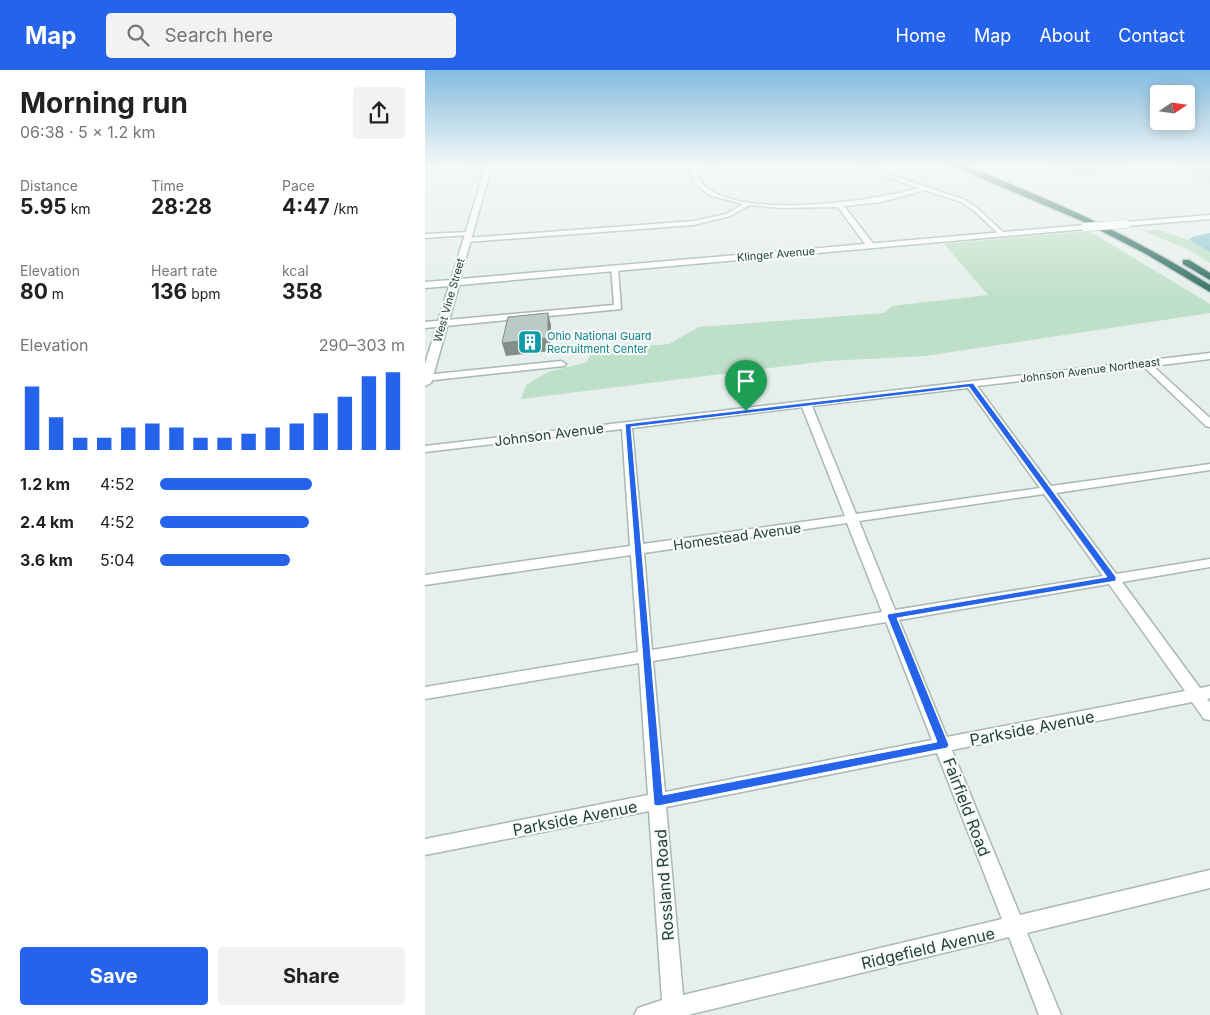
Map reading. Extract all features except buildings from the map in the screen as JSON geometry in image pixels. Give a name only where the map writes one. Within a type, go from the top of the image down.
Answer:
[{"type":"highway","points":[[1065,209],[1155,255],[1210,289]]},
{"type":"highway","points":[[1082,209],[1151,243]]},
{"type":"highway","points":[[1176,257],[1210,277]]},
{"type":"street","name":"West Vine Street","points":[[425,380],[476,209]]},
{"type":"street","points":[[425,236],[467,240],[693,223],[728,215],[739,209]]},
{"type":"street","points":[[844,209],[871,246]]},
{"type":"street","points":[[975,209],[1003,235]]},
{"type":"street","name":"Klinger Avenue","points":[[425,285],[1210,217]]},
{"type":"street","points":[[425,325],[619,306],[615,268]]},
{"type":"street","name":"Johnson Avenue Northeast","points":[[971,384],[1210,356]]},
{"type":"street","points":[[1145,363],[1210,424]]},
{"type":"street","points":[[425,380],[561,364]]},
{"type":"street","points":[[971,384],[1113,579],[1203,693],[1210,714]]},
{"type":"street","name":"Johnson Avenue","points":[[425,449],[971,384]]},
{"type":"street","name":"Fairfield Road","points":[[806,404],[1050,1015]]},
{"type":"street","name":"Rossland Road","points":[[627,425],[674,1012]]},
{"type":"street","name":"Homestead Avenue","points":[[425,580],[1210,467]]},
{"type":"street","points":[[425,693],[1210,563]]},
{"type":"street","name":"Parkside Avenue","points":[[425,847],[1203,693]]},
{"type":"street","name":"Ridgefield Avenue","points":[[645,1015],[674,1012],[1210,879]]},
{"type":"green space","points":[[1158,230],[1189,240],[1210,252],[1210,263],[1187,249],[1144,231]]},
{"type":"green space","points":[[1089,231],[1210,304],[1210,313],[925,356],[827,361],[521,399],[526,385],[548,372],[587,362],[592,351],[669,344],[699,327],[884,313],[892,306],[988,295],[944,244]]},
{"type":"water","points":[[1210,233],[1210,252],[1189,240],[1192,237]]},
{"type":"place","name":"Ohio National Guard Recruitment Center","points":[[530,342]]},
{"type":"route","points":[[971,384],[1113,579],[892,616],[943,745],[658,801],[627,425],[746,411],[971,384]]}]
